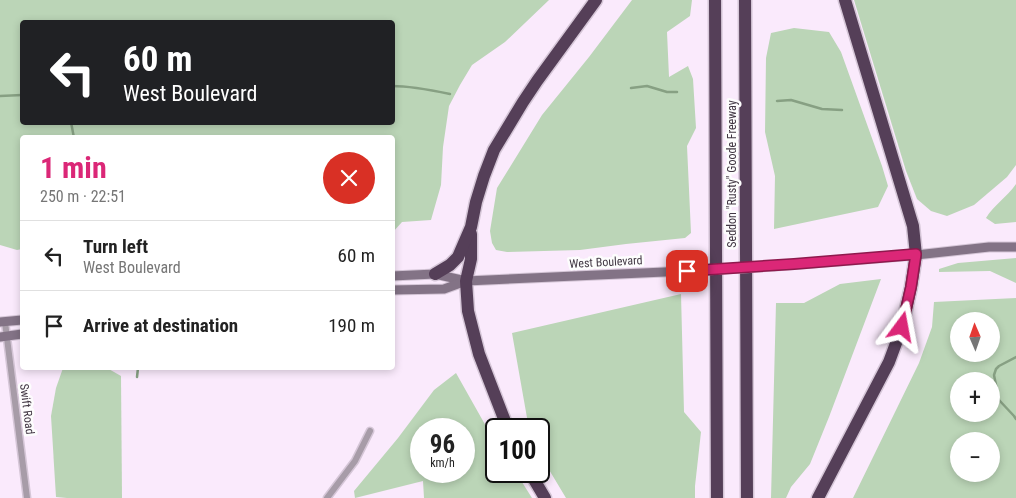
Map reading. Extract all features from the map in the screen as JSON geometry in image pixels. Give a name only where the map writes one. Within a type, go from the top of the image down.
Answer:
[{"type":"highway","points":[[504,418],[479,354],[468,311],[466,281],[471,259],[471,227],[478,193],[494,150],[523,102],[596,0]]},
{"type":"highway","name":"Seddon \"Rusty\" Goode Freeway","points":[[715,0],[717,498]]},
{"type":"highway","name":"Seddon \"Rusty\" Goode Freeway","points":[[745,0],[747,498]]},
{"type":"highway","points":[[818,498],[889,362],[902,327],[916,254],[913,226],[845,0]]},
{"type":"highway","points":[[434,274],[450,265],[458,257],[471,227]]},
{"type":"highway","points":[[537,483],[546,498]]},
{"type":"street","name":"West Boulevard","points":[[395,276],[434,274],[466,281],[687,271],[775,266],[989,247],[1016,247]]},
{"type":"street","name":"West Boulevard","points":[[395,290],[444,289],[466,281]]},
{"type":"street","points":[[2,322],[20,320]]},
{"type":"street","name":"Swift Road","points":[[2,322],[27,498]]},
{"type":"street","points":[[3,336],[20,334]]},
{"type":"street","points":[[327,498],[355,461],[370,431]]},
{"type":"green space","points":[[0,0],[549,0],[505,42],[472,65],[460,85],[449,106],[443,147],[441,185],[431,220],[402,222],[395,230],[395,135],[20,135],[20,249],[0,245]]},
{"type":"green space","points":[[632,0],[692,0],[690,16],[667,32],[669,77],[688,66],[693,79],[696,128],[687,146],[691,233],[685,238],[580,250],[507,252],[496,250],[492,243],[490,231],[497,188],[542,115]]},
{"type":"green space","points":[[854,0],[1016,0],[1016,165],[1007,177],[974,205],[947,216],[931,211],[917,199],[906,171]]},
{"type":"green space","points":[[794,28],[829,32],[841,52],[888,186],[878,207],[774,229],[775,176],[765,132],[766,58],[771,33]]},
{"type":"green space","points":[[1016,184],[1016,222],[995,224],[986,218],[1009,193]]},
{"type":"green space","points":[[1016,258],[1016,283],[990,271],[939,272],[939,269],[958,263]]},
{"type":"green space","points":[[881,279],[810,464],[791,487],[786,498],[771,498],[776,303],[804,303],[840,284]]},
{"type":"green space","points":[[681,294],[684,412],[701,432],[695,498],[566,498],[550,471],[550,418],[527,418],[512,333]]},
{"type":"green space","points":[[1016,298],[1016,498],[853,498],[919,363],[932,327],[934,302]]},
{"type":"green space","points":[[62,370],[110,370],[121,376],[122,498],[56,497],[51,416],[56,388]]},
{"type":"green space","points":[[456,373],[485,424],[485,483],[523,483],[532,498],[424,498],[423,483],[475,483],[475,418],[413,418],[434,390]]},
{"type":"green space","points":[[410,422],[410,483],[415,483],[355,498],[354,491]]},
{"type":"waterway","points":[[395,86],[414,87],[450,94]]},
{"type":"waterway","points":[[631,88],[647,86],[667,92],[677,92]]},
{"type":"waterway","points":[[0,96],[20,95]]},
{"type":"waterway","points":[[777,101],[791,100],[822,109],[842,110]]},
{"type":"waterway","points":[[72,125],[73,135]]},
{"type":"waterway","points":[[1016,357],[999,366],[994,375],[999,400],[1016,419]]},
{"type":"waterway","points":[[137,377],[138,370]]},
{"type":"route","points":[[687,271],[916,254],[902,327]]}]
